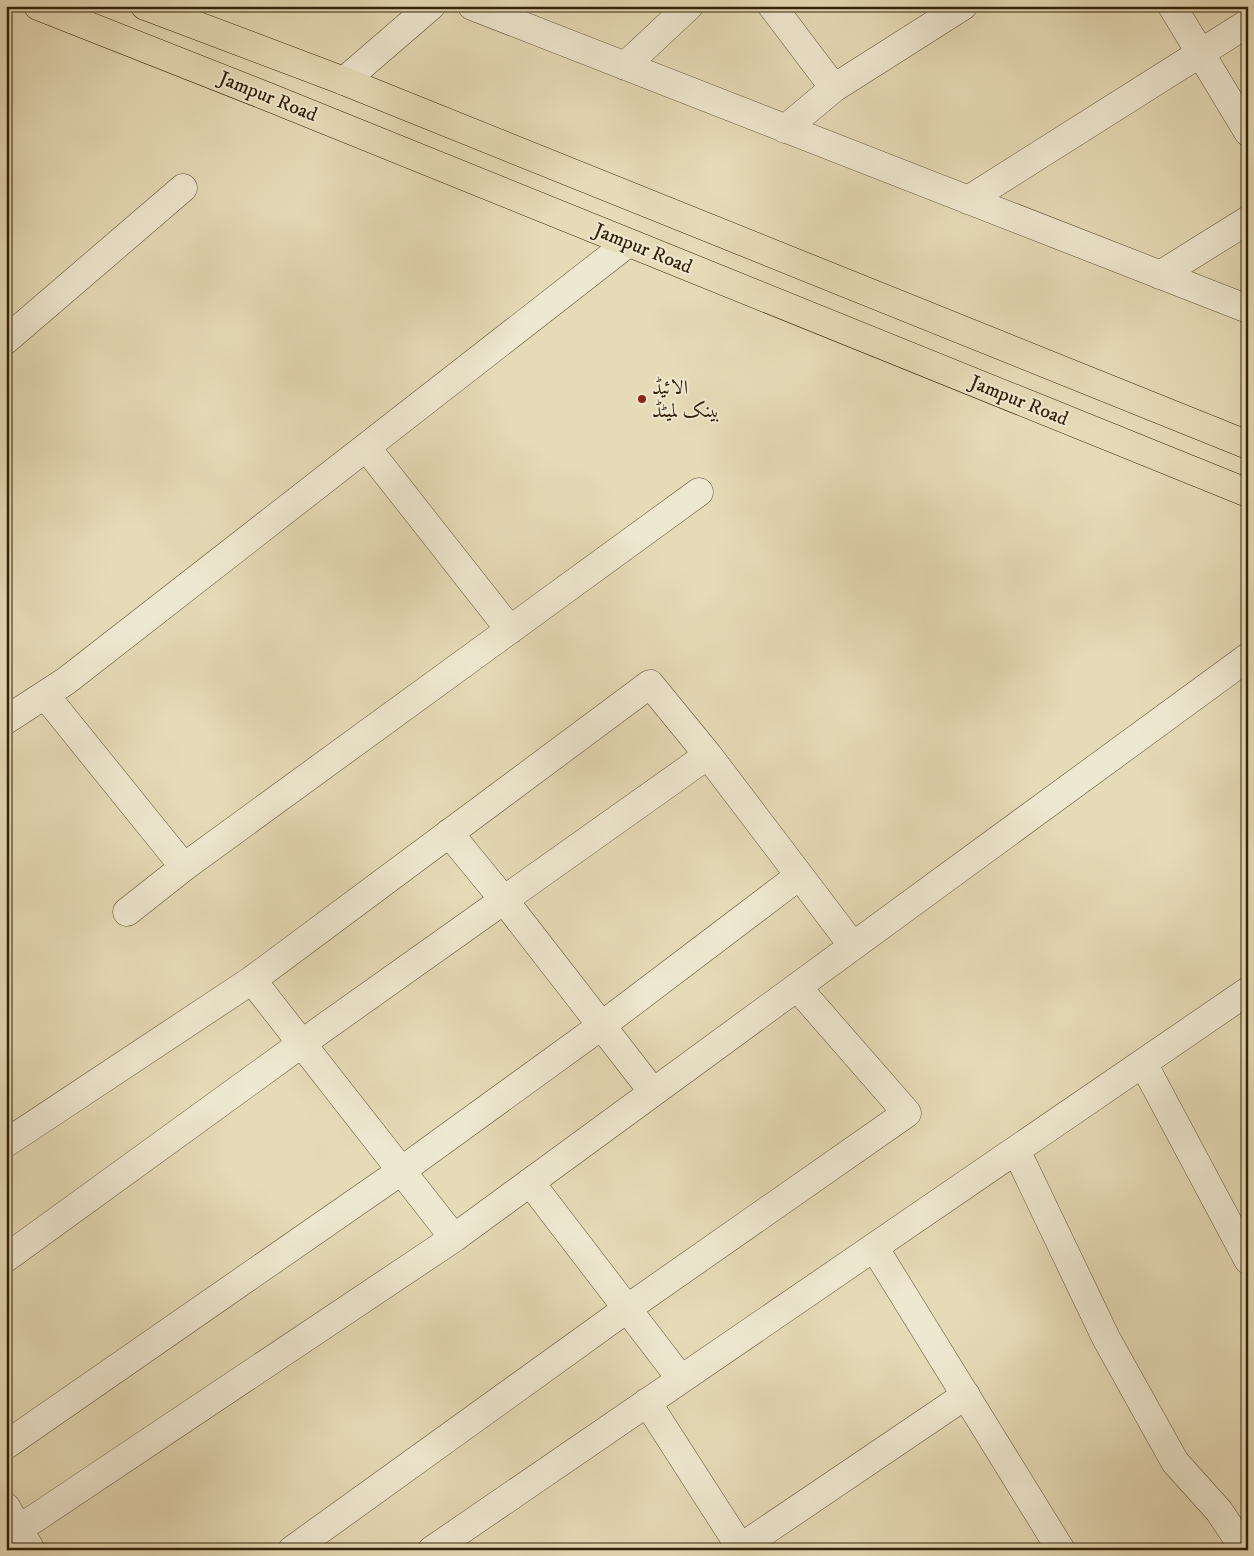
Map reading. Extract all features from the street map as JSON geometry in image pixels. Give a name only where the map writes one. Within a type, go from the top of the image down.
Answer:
[{"type":"main road","name":"Jampur Road","points":[[38,6],[628,242],[1248,494]]},
{"type":"main road","name":"Jampur Road","points":[[145,6],[344,81],[1248,445]]},
{"type":"street","points":[[344,81],[431,6]]},
{"type":"street","points":[[472,6],[1248,309]]},
{"type":"street","points":[[625,66],[689,6]]},
{"type":"street","points":[[772,6],[834,88]]},
{"type":"street","points":[[785,129],[834,88],[963,6]]},
{"type":"street","points":[[1172,6],[1248,132]]},
{"type":"street","points":[[968,200],[1248,23]]},
{"type":"street","points":[[6,340],[183,188]]},
{"type":"street","points":[[1160,275],[1248,220]]},
{"type":"street","points":[[6,720],[66,681],[628,242]]},
{"type":"street","points":[[366,447],[510,630]]},
{"type":"street","points":[[127,912],[184,867],[699,492]]},
{"type":"street","points":[[19,1529],[454,1238],[1248,657]]},
{"type":"street","points":[[6,1143],[252,980],[650,684],[708,755],[853,946]]},
{"type":"street","points":[[45,695],[184,867]]},
{"type":"street","points":[[6,1258],[301,1044],[708,755]]},
{"type":"street","points":[[449,833],[504,900],[653,1092]]},
{"type":"street","points":[[6,1445],[401,1171],[601,1026],[799,876]]},
{"type":"street","points":[[252,980],[454,1238]]},
{"type":"street","points":[[292,1550],[628,1308],[907,1113],[797,987]]},
{"type":"street","points":[[432,1550],[1248,991]]},
{"type":"street","points":[[1143,1063],[1248,1260]]},
{"type":"street","points":[[1016,1150],[1106,1338],[1175,1462],[1219,1511],[1245,1550]]},
{"type":"street","points":[[530,1182],[681,1379]]},
{"type":"street","points":[[874,1247],[1061,1550]]},
{"type":"street","points":[[647,1402],[740,1549],[966,1395]]},
{"type":"place","name":"الائیڈ بینک لمیٹڈ","points":[[642,399]]}]
